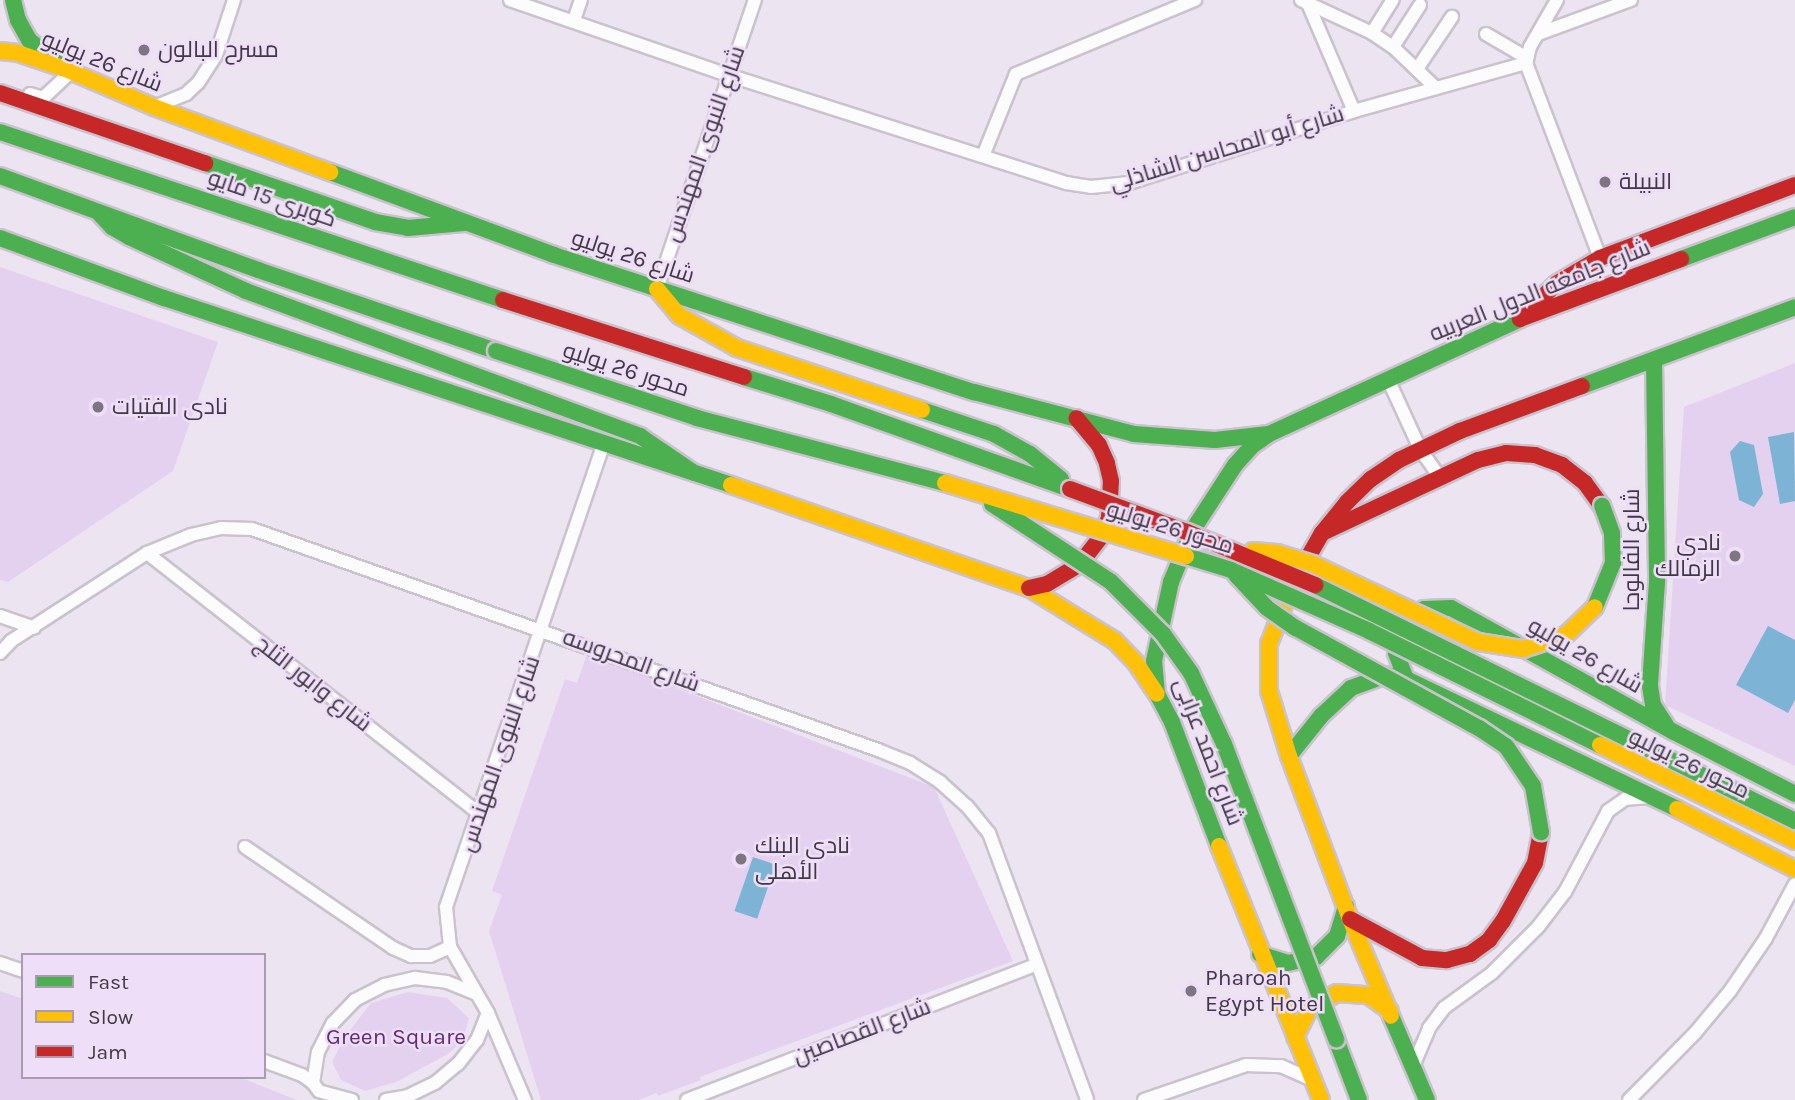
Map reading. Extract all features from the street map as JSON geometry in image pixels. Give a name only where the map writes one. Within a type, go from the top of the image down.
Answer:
[{"type":"main road","points":[[0,20],[12,0]]},
{"type":"main road","points":[[12,0],[18,20],[29,40],[44,56],[68,70]]},
{"type":"main road","name":"شارع 26 يوليو","points":[[0,51],[18,53],[68,70],[154,107],[464,223],[974,392],[1135,433],[1175,439],[1215,440],[1269,435]]},
{"type":"main road","points":[[0,93],[375,222],[408,228],[464,223]]},
{"type":"main road","name":"كوبرى 15 مايو","points":[[0,132],[529,309]]},
{"type":"main road","points":[[0,176],[98,212],[112,227],[129,237],[246,291],[640,436],[694,473]]},
{"type":"main road","points":[[1520,318],[1556,284],[1600,258],[1795,185]]},
{"type":"main road","name":"محور 26 يوليو","points":[[98,212],[697,418],[968,489],[1231,570],[1369,631],[1795,841]]},
{"type":"main road","name":"شارع جامعه الدول العربيه","points":[[1269,435],[1520,318],[1795,217]]},
{"type":"main road","points":[[0,238],[164,298],[694,473],[1029,588],[1115,641],[1157,694]]},
{"type":"main road","points":[[657,289],[680,316],[714,338],[761,357],[994,434],[1030,454],[1070,489]]},
{"type":"main road","points":[[1427,1100],[1415,1064],[1348,913],[1289,756],[1269,691],[1269,644],[1292,586],[1322,533],[1371,479],[1420,449],[1460,431],[1795,307]]},
{"type":"main road","name":"محور 26 يوليو","points":[[529,309],[831,404],[1234,551],[1403,627],[1795,821]]},
{"type":"main road","name":"شارع الفالوجا","points":[[1654,360],[1657,582],[1650,685],[1657,714],[1674,732]]},
{"type":"main road","points":[[1029,588],[1064,576],[1079,565],[1102,536],[1109,518],[1112,490],[1107,463],[1094,438],[1075,417]]},
{"type":"main road","name":"شارع احمد عرابى","points":[[1269,435],[1252,446],[1219,486],[1180,556],[1158,634],[1154,662],[1157,694],[1172,722],[1260,954],[1321,1100]]},
{"type":"main road","points":[[1234,551],[1295,558],[1478,642],[1523,649],[1552,642],[1566,635],[1598,605],[1613,563],[1612,533],[1602,506],[1575,473],[1535,455],[1492,456],[1322,533]]},
{"type":"main road","points":[[968,489],[1111,582],[1163,634],[1191,673],[1224,744],[1359,1100]]},
{"type":"main road","points":[[1231,570],[1254,596],[1296,628],[1479,728],[1506,746],[1517,758],[1533,786],[1541,832],[1529,877],[1489,940],[1470,954],[1447,960],[1422,958],[1348,913]]},
{"type":"main road","name":"شارع 26 يوليو","points":[[1406,679],[1396,653],[1403,626],[1424,609],[1451,607],[1674,732],[1795,794]]},
{"type":"main road","points":[[1289,756],[1321,716],[1351,688],[1387,676],[1406,679],[1656,798],[1795,869]]},
{"type":"main road","points":[[1260,954],[1288,963],[1316,957],[1337,936],[1348,913]]},
{"type":"main road","points":[[1295,1037],[1309,1009],[1336,993],[1368,995],[1393,1015]]},
{"type":"street","points":[[154,107],[186,94],[198,83],[216,55],[234,0]]},
{"type":"street","name":"شارع أبو المحاسن الشاذلي","points":[[510,0],[728,75],[1066,183],[1104,187],[1129,183],[1434,86],[1526,61]]},
{"type":"street","points":[[574,20],[581,0]]},
{"type":"street","name":"شارع النبوى المهندس","points":[[657,289],[755,0]]},
{"type":"street","points":[[983,156],[1016,74],[1195,0]]},
{"type":"street","points":[[1372,33],[1393,0]]},
{"type":"street","points":[[1526,61],[1556,0]]},
{"type":"street","points":[[1538,33],[1631,0]]},
{"type":"street","points":[[1305,3],[1372,33],[1393,47],[1434,86]]},
{"type":"street","points":[[1305,3],[1354,111]]},
{"type":"street","points":[[1393,47],[1420,5]]},
{"type":"street","points":[[1417,69],[1452,17]]},
{"type":"street","points":[[1486,34],[1526,61],[1600,258]]},
{"type":"street","points":[[25,92],[43,97],[68,70]]},
{"type":"street","points":[[1388,379],[1420,449],[1440,478]]},
{"type":"street","name":"شارع النبوى المهندس","points":[[488,1013],[450,947],[446,907],[480,814],[604,443]]},
{"type":"street","name":"شارع المحروسه","points":[[0,653],[11,641],[147,553],[191,535],[221,528],[252,529],[542,629],[910,763],[940,782],[967,806],[989,833],[1087,1100]]},
{"type":"street","name":"شارع وابور الثلج","points":[[147,553],[480,814]]},
{"type":"street","points":[[0,616],[34,628]]},
{"type":"street","points":[[1415,1064],[1435,1017],[1500,966],[1538,927],[1565,892],[1608,811],[1635,796],[1656,798]]},
{"type":"street","points":[[245,847],[393,948],[411,956],[430,956],[450,947]]},
{"type":"street","points":[[1629,1100],[1687,1042],[1730,991],[1766,938],[1795,884]]},
{"type":"street","points":[[0,963],[21,970]]},
{"type":"street","name":"شارع القصاصين","points":[[687,1100],[1037,964]]},
{"type":"street","points":[[319,1092],[318,1052],[333,1023],[355,1000],[384,985],[415,978],[447,982],[477,994]]},
{"type":"street","points":[[387,1100],[408,1096],[435,1083],[458,1064],[477,1040],[488,1013]]},
{"type":"street","points":[[488,1013],[525,1100]]},
{"type":"street","points":[[266,1062],[302,1075],[319,1092],[352,1100]]},
{"type":"street","points":[[1144,1100],[1258,1064],[1293,1069],[1314,1080]]},
{"type":"green space","name":"نادى الفتيات","points":[[0,267],[218,342],[173,471],[8,582],[0,580]]},
{"type":"green space","name":"نادي الزمالك","points":[[1795,363],[1795,766],[1665,705],[1684,407]]},
{"type":"green space","name":"نادى البنك الأهلى","points":[[587,654],[934,787],[1013,961],[700,1077],[701,1080],[658,1096],[657,1093],[638,1100],[541,1100],[489,931],[502,895],[492,891],[565,679],[577,683]]},
{"type":"green space","points":[[0,991],[21,998],[21,1079],[244,1079],[297,1100],[0,1100]]},
{"type":"green space","name":"Green Square","points":[[408,992],[447,998],[469,1018],[463,1040],[448,1054],[396,1082],[365,1091],[341,1080],[332,1062],[344,1038],[371,1003]]},
{"type":"water","points":[[1794,432],[1795,501],[1780,504],[1768,437]]},
{"type":"water","points":[[1740,441],[1754,445],[1763,494],[1754,507],[1739,500],[1730,452]]},
{"type":"water","points":[[1768,626],[1795,640],[1795,700],[1788,713],[1736,685]]},
{"type":"water","points":[[753,857],[776,865],[757,919],[734,911]]},
{"type":"traffic: fast","points":[[13,0],[18,20],[29,40],[63,68]]},
{"type":"traffic: fast","points":[[0,132],[503,300]]},
{"type":"traffic: fast","points":[[205,163],[375,222],[408,228],[464,223]]},
{"type":"traffic: fast","points":[[330,172],[554,255],[974,392],[1134,434],[1215,440],[1269,434]]},
{"type":"traffic: fast","points":[[0,176],[258,270],[496,351]]},
{"type":"traffic: fast","points":[[98,212],[112,227],[129,237],[246,291],[640,436],[694,473]]},
{"type":"traffic: fast","points":[[1681,259],[1795,217]]},
{"type":"traffic: fast","points":[[0,238],[164,298],[731,485]]},
{"type":"traffic: fast","points":[[1582,386],[1795,307]]},
{"type":"traffic: fast","points":[[1219,846],[1172,722],[1157,694],[1154,661],[1171,582],[1192,531],[1235,465],[1252,446],[1269,434],[1520,319]]},
{"type":"traffic: fast","points":[[496,351],[697,418],[945,483]]},
{"type":"traffic: fast","points":[[1654,360],[1657,582],[1650,686],[1653,705],[1666,725]]},
{"type":"traffic: fast","points":[[744,377],[831,404],[1070,489]]},
{"type":"traffic: fast","points":[[922,410],[994,434],[1030,454],[1061,479]]},
{"type":"traffic: fast","points":[[992,504],[1111,582],[1163,634],[1191,673],[1224,744],[1336,1039]]},
{"type":"traffic: fast","points":[[1595,607],[1613,563],[1612,533],[1602,506]]},
{"type":"traffic: fast","points":[[1186,556],[1231,570],[1369,631],[1600,745]]},
{"type":"traffic: fast","points":[[1236,575],[1267,608],[1296,628],[1479,728],[1506,746],[1533,786],[1541,832]]},
{"type":"traffic: fast","points":[[1315,585],[1795,821]]},
{"type":"traffic: fast","points":[[1406,679],[1396,653],[1403,626],[1424,609],[1451,608],[1674,732],[1795,794]]},
{"type":"traffic: fast","points":[[1289,756],[1321,716],[1351,688],[1387,675],[1406,679],[1677,809]]},
{"type":"traffic: fast","points":[[1260,954],[1288,963],[1316,957],[1337,936],[1346,906]]},
{"type":"traffic: fast","points":[[1391,1016],[1427,1100]]},
{"type":"traffic: fast","points":[[1336,1039],[1359,1100]]},
{"type":"traffic: slow","points":[[0,51],[18,53],[63,68],[154,107],[330,172]]},
{"type":"traffic: slow","points":[[657,289],[680,316],[737,348],[922,410]]},
{"type":"traffic: slow","points":[[945,483],[1186,556]]},
{"type":"traffic: slow","points":[[731,485],[1029,588],[1115,641],[1136,663],[1157,694]]},
{"type":"traffic: slow","points":[[1253,551],[1277,553],[1313,564],[1478,642],[1523,649],[1566,635],[1595,607]]},
{"type":"traffic: slow","points":[[1284,605],[1269,644],[1269,691],[1289,756],[1350,919],[1391,1016]]},
{"type":"traffic: slow","points":[[1600,745],[1795,841]]},
{"type":"traffic: slow","points":[[1677,809],[1795,869]]},
{"type":"traffic: slow","points":[[1219,846],[1321,1100]]},
{"type":"traffic: slow","points":[[1295,1037],[1309,1009],[1337,993],[1368,995],[1390,1011]]},
{"type":"traffic: jam","points":[[0,93],[205,163]]},
{"type":"traffic: jam","points":[[1520,319],[1556,284],[1600,258],[1795,185]]},
{"type":"traffic: jam","points":[[1520,319],[1681,259]]},
{"type":"traffic: jam","points":[[503,300],[744,377]]},
{"type":"traffic: jam","points":[[1298,575],[1322,533],[1347,502],[1371,479],[1399,460],[1460,431],[1582,386]]},
{"type":"traffic: jam","points":[[1029,588],[1047,584],[1079,565],[1102,536],[1109,518],[1111,481],[1107,463],[1099,445],[1076,418]]},
{"type":"traffic: jam","points":[[1322,533],[1478,460],[1506,453],[1535,455],[1562,465],[1585,483],[1602,506]]},
{"type":"traffic: jam","points":[[1070,489],[1187,532],[1315,585]]},
{"type":"traffic: jam","points":[[1350,919],[1422,958],[1447,960],[1470,954],[1489,940],[1503,921],[1535,863],[1541,832]]},
{"type":"place","name":"مسرح البالون","points":[[144,50]]},
{"type":"place","name":"النبيلة","points":[[1605,182]]},
{"type":"place","name":"نادى الفتيات","points":[[98,407]]},
{"type":"place","name":"نادي الزمالك","points":[[1735,556]]},
{"type":"place","name":"نادى البنك الأهلى","points":[[741,859]]},
{"type":"place","name":"Pharoah Egypt Hotel","points":[[1191,991]]}]
